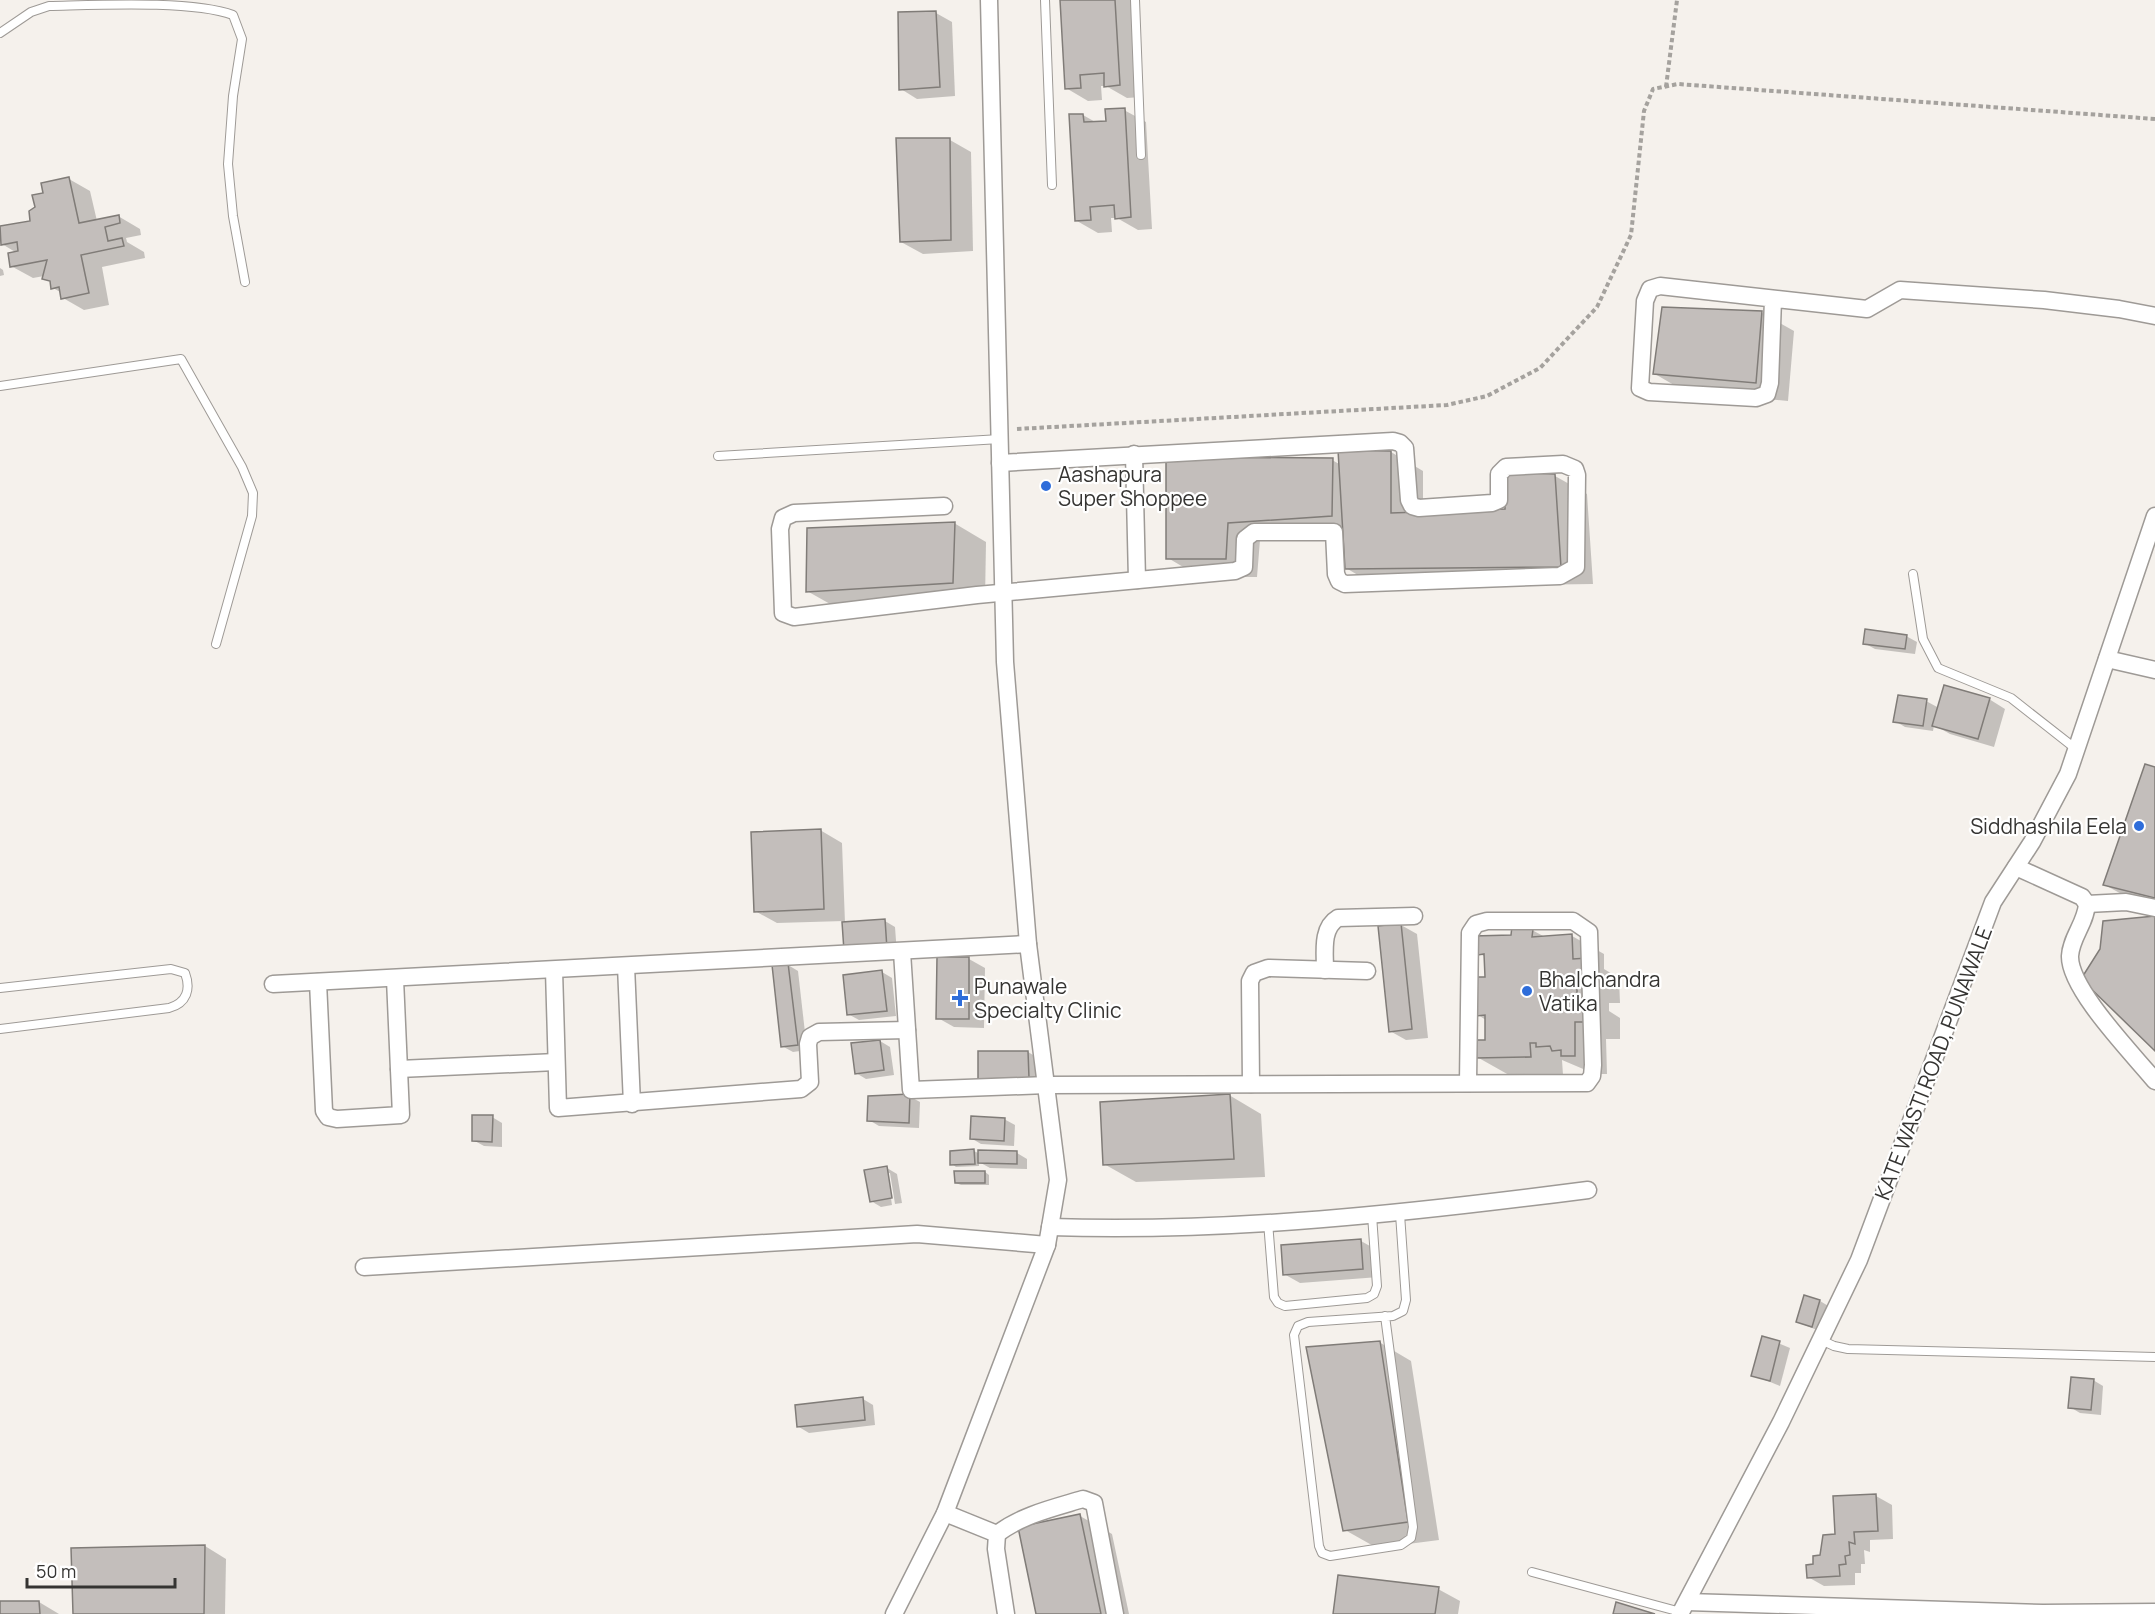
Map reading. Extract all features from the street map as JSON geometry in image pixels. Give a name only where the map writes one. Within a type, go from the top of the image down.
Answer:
[{"type":"street","points":[[894,1614],[945,1513],[1047,1245],[1058,1180],[1028,944],[1005,662],[989,0]]},
{"type":"street","points":[[1773,299],[1770,383],[1767,394],[1756,398],[1649,392],[1640,388],[1645,301],[1650,289],[1660,286],[1867,309],[1900,290],[2044,300],[2155,316]]},
{"type":"street","points":[[944,506],[794,513],[783,518],[780,529],[783,613],[794,617],[1004,593],[1240,570],[1245,561],[1245,539],[1254,532],[1329,530],[1335,534],[1336,574],[1339,581],[1346,584],[1560,576],[1576,567],[1577,475],[1575,470],[1563,464],[1506,467],[1499,474],[1499,501],[1419,508],[1412,506],[1409,500],[1405,448],[1393,441],[1000,463]]},
{"type":"street","points":[[1134,454],[1137,580]]},
{"type":"street","name":"KATE WASTI ROAD, PUNAWALE","points":[[1683,1609],[1781,1422],[1859,1260],[1993,902],[2016,867],[2068,774],[2155,519]]},
{"type":"street","points":[[2108,659],[2155,670]]},
{"type":"street","points":[[2016,867],[2082,897],[2087,904],[2087,914],[2073,943],[2070,958],[2080,990],[2155,1081]]},
{"type":"street","points":[[2087,904],[2126,902],[2155,908]]},
{"type":"street","points":[[1324,970],[1326,931],[1330,923],[1338,918],[1414,916]]},
{"type":"street","points":[[902,952],[911,1090],[1047,1085],[1587,1083],[1592,1076],[1590,932],[1584,926],[1573,921],[1487,921],[1476,924],[1470,933],[1468,1083]]},
{"type":"street","points":[[273,984],[1028,944]]},
{"type":"street","points":[[626,966],[632,1104]]},
{"type":"street","points":[[1251,1084],[1250,981],[1254,973],[1268,968],[1366,971]]},
{"type":"street","points":[[554,970],[558,1108],[801,1089],[810,1082],[810,1036],[819,1032],[907,1030]]},
{"type":"street","points":[[318,982],[324,1111],[328,1117],[401,1115],[395,979]]},
{"type":"street","points":[[399,1069],[556,1062]]},
{"type":"street","points":[[1050,1227],[1132,1229],[1400,1214],[1587,1190]]},
{"type":"street","points":[[364,1267],[917,1234],[1047,1245]]},
{"type":"street","points":[[1006,1614],[996,1549],[998,1534],[1010,1524],[1029,1516],[1083,1499],[1090,1499],[1094,1503],[1114,1614]]},
{"type":"street","points":[[945,1513],[998,1534]]},
{"type":"street","points":[[1683,1609],[2155,1612]]},
{"type":"lane","points":[[1045,0],[1053,185]]},
{"type":"lane","points":[[1135,0],[1141,155]]},
{"type":"lane","points":[[0,33],[31,12],[49,6],[187,5],[219,8],[233,15],[242,39],[233,96],[228,164],[233,216],[245,282]]},
{"type":"lane","points":[[0,386],[181,359],[242,467],[253,493],[252,516],[216,644]]},
{"type":"lane","points":[[718,456],[1000,434]]},
{"type":"lane","points":[[1913,574],[1923,639],[1938,668],[2011,698],[2076,749]]},
{"type":"lane","points":[[0,988],[171,969],[185,973],[189,988],[183,1002],[169,1008],[0,1029]]},
{"type":"lane","points":[[1385,1316],[1413,1527],[1411,1538],[1401,1545],[1330,1556],[1322,1553],[1319,1546],[1294,1335],[1298,1326],[1308,1322],[1385,1316],[1403,1311],[1406,1300],[1400,1214]]},
{"type":"lane","points":[[1268,1222],[1274,1297],[1278,1303],[1285,1306],[1367,1298],[1374,1294],[1377,1286],[1372,1215]]},
{"type":"lane","points":[[1821,1340],[1848,1349],[2155,1357]]},
{"type":"lane","points":[[1532,1572],[1683,1609]]},
{"type":"path","points":[[1666,87],[1677,0]]},
{"type":"path","points":[[1000,434],[1448,405],[1487,396],[1540,368],[1597,307],[1631,235],[1644,111],[1653,89],[1690,85],[2155,119]]},
{"type":"building","points":[[1060,0],[1115,0],[1120,85],[1104,87],[1104,73],[1080,75],[1081,88],[1065,89]]},
{"type":"building","points":[[936,11],[940,87],[899,90],[898,12]]},
{"type":"building","points":[[1125,108],[1131,217],[1115,219],[1114,205],[1090,207],[1091,220],[1075,221],[1069,114],[1083,114],[1084,122],[1106,121],[1105,109]]},
{"type":"building","points":[[896,138],[950,138],[951,240],[900,242]]},
{"type":"building","points":[[69,177],[79,223],[119,215],[120,223],[105,227],[108,241],[122,238],[124,246],[81,255],[89,293],[61,299],[59,287],[51,289],[50,281],[42,279],[47,260],[10,267],[8,253],[18,251],[17,242],[1,245],[0,226],[30,221],[29,211],[35,207],[32,195],[43,193],[41,183]]},
{"type":"building","points":[[1662,307],[1762,311],[1756,383],[1653,374]]},
{"type":"building","points":[[1338,450],[1391,451],[1391,513],[1505,509],[1505,472],[1555,474],[1561,567],[1345,569]]},
{"type":"building","points":[[1166,457],[1333,458],[1332,516],[1228,523],[1226,559],[1166,559]]},
{"type":"building","points":[[955,522],[953,583],[806,592],[807,528]]},
{"type":"building","points":[[1865,629],[1907,635],[1905,649],[1863,644]]},
{"type":"building","points":[[1944,685],[1990,698],[1978,739],[1932,726]]},
{"type":"building","points":[[1898,695],[1927,699],[1923,726],[1893,722]]},
{"type":"building","name":"Siddhashila Eela","points":[[2145,764],[2155,767],[2155,898],[2103,885]]},
{"type":"building","points":[[821,829],[824,909],[754,912],[751,832]]},
{"type":"building","points":[[2155,916],[2155,1051],[2081,979],[2100,949],[2103,921]]},
{"type":"building","points":[[885,919],[887,949],[844,951],[842,922]]},
{"type":"building","points":[[1401,923],[1412,1029],[1389,1032],[1378,926]]},
{"type":"building","name":"Bhalchandra Vatika","points":[[1512,926],[1533,929],[1532,937],[1572,934],[1573,959],[1587,958],[1589,985],[1577,985],[1577,998],[1588,998],[1589,1022],[1575,1022],[1575,1056],[1561,1056],[1561,1050],[1552,1051],[1550,1046],[1536,1047],[1536,1043],[1530,1043],[1531,1057],[1475,1058],[1476,1040],[1485,1040],[1485,1015],[1476,1016],[1476,977],[1485,977],[1484,954],[1478,955],[1474,936],[1511,935]]},
{"type":"building","points":[[937,957],[969,957],[969,1019],[936,1019]]},
{"type":"building","points":[[788,963],[798,1045],[781,1047],[772,965]]},
{"type":"building","points":[[882,970],[887,1011],[847,1015],[843,975]]},
{"type":"building","points":[[880,1040],[884,1070],[855,1074],[851,1043]]},
{"type":"building","points":[[978,1051],[1028,1051],[1029,1078],[978,1079]]},
{"type":"building","points":[[910,1094],[909,1123],[867,1121],[868,1096]]},
{"type":"building","points":[[1230,1094],[1234,1159],[1103,1165],[1100,1102]]},
{"type":"building","points":[[472,1115],[493,1115],[492,1142],[472,1141]]},
{"type":"building","points":[[971,1116],[1005,1118],[1004,1141],[970,1139]]},
{"type":"building","points":[[974,1149],[975,1164],[950,1165],[950,1151]]},
{"type":"building","points":[[978,1150],[1017,1151],[1017,1164],[978,1163]]},
{"type":"building","points":[[887,1166],[892,1198],[870,1202],[864,1170]]},
{"type":"building","points":[[954,1171],[985,1171],[985,1183],[955,1183]]},
{"type":"building","points":[[1361,1239],[1363,1269],[1283,1275],[1281,1245]]},
{"type":"building","points":[[1804,1295],[1820,1300],[1812,1327],[1796,1322]]},
{"type":"building","points":[[1762,1336],[1780,1341],[1770,1381],[1751,1376]]},
{"type":"building","points":[[1380,1341],[1408,1522],[1343,1531],[1306,1347]]},
{"type":"building","points":[[2071,1377],[2094,1379],[2091,1410],[2068,1408]]},
{"type":"building","points":[[863,1397],[865,1420],[797,1427],[795,1405]]},
{"type":"building","points":[[1876,1494],[1878,1531],[1854,1532],[1855,1544],[1849,1542],[1850,1555],[1845,1556],[1846,1564],[1839,1565],[1840,1576],[1807,1578],[1806,1565],[1813,1564],[1813,1556],[1820,1555],[1823,1535],[1835,1534],[1833,1496]]},
{"type":"building","points":[[1080,1514],[1101,1614],[1036,1614],[1018,1527]]},
{"type":"building","points":[[205,1545],[204,1614],[73,1614],[71,1548]]},
{"type":"building","points":[[1338,1575],[1439,1587],[1435,1614],[1333,1614]]},
{"type":"building","points":[[0,1601],[39,1601],[40,1614],[0,1614]]},
{"type":"building","points":[[1616,1602],[1655,1614],[1613,1614]]},
{"type":"place","name":"Aashapura Super Shoppee","points":[[1046,486]]},
{"type":"place","name":"Siddhashila Eela","points":[[2139,826]]},
{"type":"place","name":"Bhalchandra Vatika","points":[[1527,991]]},
{"type":"place","name":"Punawale Specialty Clinic","points":[[960,998]]}]
